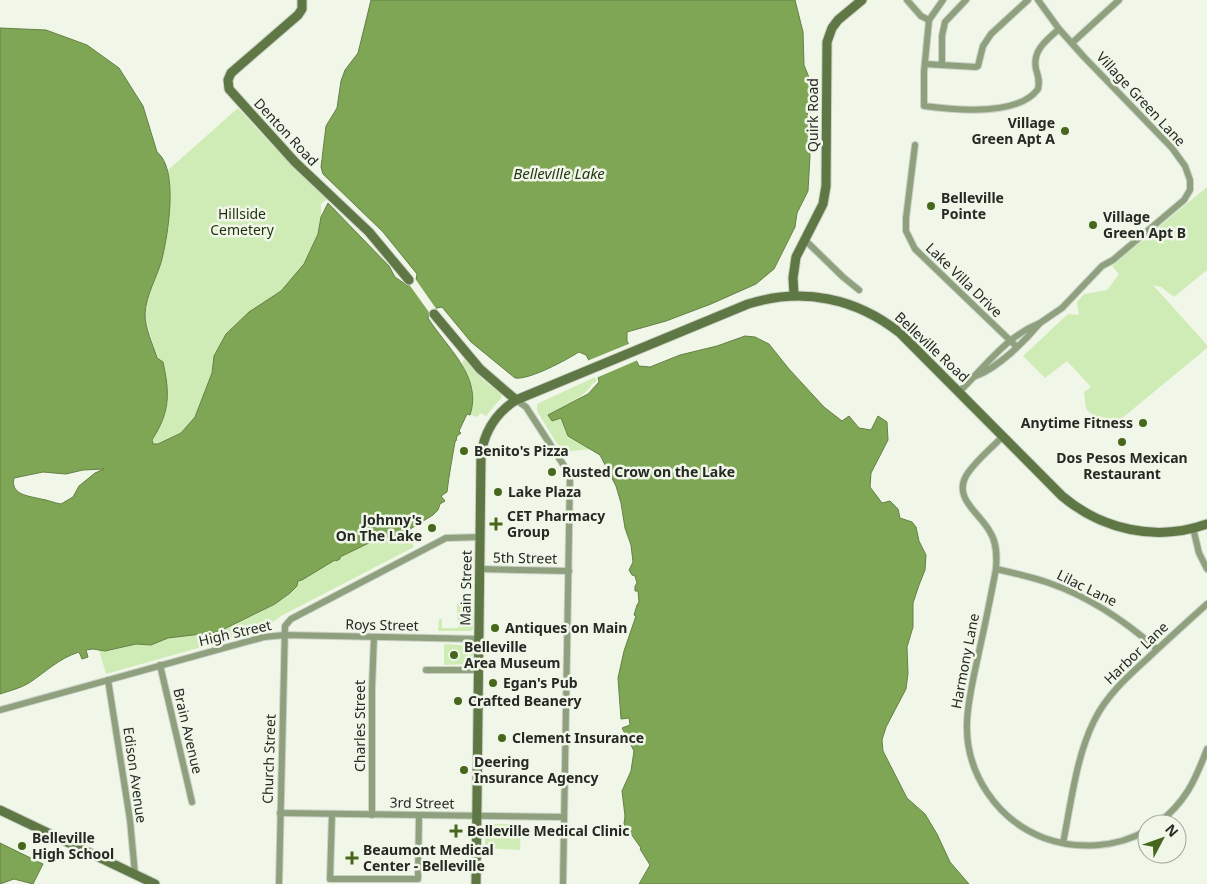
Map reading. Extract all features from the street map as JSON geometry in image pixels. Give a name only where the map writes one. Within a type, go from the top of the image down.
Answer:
[{"type":"main road","name":"Denton Road","points":[[302,0],[302,9],[298,15],[231,73],[228,80],[229,89],[294,162],[369,232],[409,280]]},
{"type":"main road","name":"Quirk Road","points":[[794,295],[796,257],[823,204],[826,186],[826,57],[829,35],[838,20],[862,0]]},
{"type":"main road","name":"Belleville Road","points":[[496,417],[503,409],[516,400],[748,304],[770,298],[794,295],[834,299],[877,316],[900,333],[1062,496],[1077,507],[1096,518],[1119,527],[1143,532],[1168,532],[1207,524]]},
{"type":"main road","points":[[434,314],[480,369],[516,400]]},
{"type":"main road","name":"Main Street","points":[[476,884],[482,450],[488,431],[496,417]]},
{"type":"main road","points":[[0,810],[155,884]]},
{"type":"street","points":[[907,0],[921,16],[929,20]]},
{"type":"street","points":[[943,0],[929,20],[924,106],[987,110],[1020,102],[1038,89],[1039,77],[1035,57],[1041,44],[1059,29]]},
{"type":"street","points":[[942,65],[942,36],[945,22],[966,0]]},
{"type":"street","points":[[925,64],[978,66],[983,46],[991,34],[1028,0]]},
{"type":"street","name":"Village Green Lane","points":[[1038,0],[1059,29],[1172,148],[1185,166],[1190,180],[1190,190],[1184,200],[1113,260],[1102,266],[1062,308],[1040,322]]},
{"type":"street","points":[[1072,43],[1119,0]]},
{"type":"street","name":"Lake Villa Drive","points":[[915,145],[906,218],[906,232],[909,240],[916,251],[1017,347]]},
{"type":"street","points":[[805,240],[842,277],[859,290]]},
{"type":"street","points":[[959,392],[1009,340],[1030,326],[1040,322]]},
{"type":"street","points":[[976,376],[986,372],[1017,347],[1040,322]]},
{"type":"street","points":[[516,400],[526,407],[570,475],[563,884]]},
{"type":"street","name":"Harmony Lane","points":[[1003,436],[968,472],[963,487],[968,504],[986,525],[993,537],[997,553],[996,569],[968,708],[967,732],[970,754],[982,785],[1003,812],[1032,833],[1063,843],[1081,846],[1122,841],[1137,834]]},
{"type":"street","points":[[1193,528],[1198,553],[1207,570]]},
{"type":"street","name":"High Street","points":[[0,710],[247,640],[285,635],[285,626],[291,620],[446,538],[481,537]]},
{"type":"street","name":"5th Street","points":[[480,569],[569,571]]},
{"type":"street","name":"Lilac Lane","points":[[996,569],[1048,583],[1082,597],[1123,621],[1157,649]]},
{"type":"street","name":"Harbor Lane","points":[[1063,843],[1082,753],[1093,723],[1103,706],[1116,688],[1207,604]]},
{"type":"street","name":"Roys Street","points":[[285,635],[480,639]]},
{"type":"street","name":"Church Street","points":[[279,884],[285,635]]},
{"type":"street","name":"Charles Street","points":[[372,814],[372,669],[374,637]]},
{"type":"street","name":"Brain Avenue","points":[[160,665],[192,802]]},
{"type":"street","points":[[426,670],[479,670]]},
{"type":"street","name":"Edison Avenue","points":[[108,680],[130,820],[135,874]]},
{"type":"street","points":[[1169,814],[1190,790],[1207,749]]},
{"type":"street","name":"3rd Street","points":[[280,813],[563,817]]},
{"type":"street","points":[[332,814],[330,879],[372,882],[418,879],[419,816]]},
{"type":"green space","name":"Hillside Cemetery","points":[[238,108],[271,144],[327,199],[321,204],[318,234],[304,264],[281,291],[249,312],[214,356],[212,373],[195,417],[181,433],[158,444],[152,444],[152,440],[157,433],[157,359],[145,315],[148,295],[162,260],[167,230],[170,198],[168,170]]},
{"type":"green space","points":[[1207,187],[1207,270],[1174,297],[1161,287],[1153,285],[1207,345],[1207,348],[1109,429],[1086,409],[1084,392],[1091,387],[1067,361],[1045,378],[1023,356],[1068,314],[1079,315],[1077,302],[1084,294],[1107,290],[1119,274],[1112,266]]},
{"type":"green space","points":[[464,359],[502,397],[486,416],[480,413],[478,417],[470,415],[473,405],[471,400],[473,389],[462,364]]},
{"type":"green space","points":[[595,377],[597,381],[573,402],[548,415],[561,418],[591,449],[562,452],[537,411],[537,404]]},
{"type":"green space","points":[[407,531],[414,547],[281,616],[262,630],[106,674],[99,650],[110,650],[136,644],[151,645],[168,638],[218,632],[275,604],[297,586],[297,581],[302,580],[335,559],[337,561],[340,559],[339,557],[375,540]]},
{"type":"green space","points":[[457,604],[473,605],[473,629],[471,631],[438,631],[439,619],[442,619],[442,628],[458,628]]},
{"type":"green space","points":[[444,644],[474,646],[472,664],[444,665]]},
{"type":"green space","points":[[485,824],[521,824],[520,850],[485,848]]},
{"type":"water","name":"Belleville Lake","points":[[371,0],[795,0],[803,32],[804,65],[810,80],[807,121],[810,156],[808,191],[797,213],[795,227],[774,269],[756,284],[666,321],[627,332],[627,341],[639,366],[650,367],[680,355],[717,346],[745,336],[755,337],[769,344],[824,407],[842,421],[849,416],[859,428],[871,430],[878,416],[887,422],[888,440],[871,473],[870,487],[882,503],[890,501],[898,509],[900,518],[912,522],[916,527],[919,541],[926,555],[925,570],[913,603],[913,627],[907,647],[908,673],[906,689],[886,727],[882,740],[883,751],[907,798],[925,814],[950,862],[969,884],[639,884],[650,865],[641,848],[624,824],[622,791],[631,771],[634,751],[622,728],[630,725],[629,718],[621,719],[618,678],[639,602],[638,591],[635,591],[637,583],[635,576],[629,570],[633,562],[631,545],[625,528],[616,486],[600,455],[568,436],[561,418],[552,421],[548,415],[588,394],[599,382],[598,377],[586,355],[579,352],[538,373],[515,378],[471,342],[442,307],[429,313],[428,318],[461,364],[472,388],[473,401],[470,415],[467,414],[459,431],[461,433],[457,436],[455,442],[447,492],[441,496],[445,501],[440,504],[438,510],[433,515],[407,531],[375,540],[340,557],[340,559],[298,581],[297,586],[290,593],[275,604],[218,632],[168,638],[151,645],[136,644],[105,651],[86,650],[88,657],[82,659],[79,652],[59,662],[26,685],[0,694],[0,28],[46,30],[87,45],[119,68],[143,106],[157,152],[164,160],[170,187],[169,219],[162,259],[147,300],[145,314],[148,331],[157,358],[163,362],[167,384],[165,411],[152,440],[153,444],[158,444],[181,433],[195,417],[212,373],[214,356],[226,334],[249,312],[281,291],[304,264],[318,234],[321,217],[328,203],[389,266],[395,277],[408,286],[416,280],[417,274],[383,232],[323,174],[321,167],[326,126],[337,108],[341,81],[345,70],[358,53]],"holes":[[[104,469],[95,473],[79,486],[73,497],[61,504],[22,494],[15,488],[14,484],[14,478],[43,472],[66,474],[83,470]]]},
{"type":"water","points":[[0,843],[43,864],[33,884],[14,879],[0,884]]},
{"type":"pier","points":[[414,277],[437,310],[431,315],[408,283]]},
{"type":"pier","points":[[631,343],[638,360],[596,378],[587,361]]},
{"type":"place","name":"Village Green Apt A","points":[[1065,131]]},
{"type":"place","name":"Belleville Pointe","points":[[931,206]]},
{"type":"place","name":"Village Green Apt B","points":[[1093,225]]},
{"type":"place","name":"Anytime Fitness","points":[[1143,423]]},
{"type":"place","name":"Dos Pesos Mexican Restaurant","points":[[1122,442]]},
{"type":"place","name":"Benito's Pizza","points":[[464,451]]},
{"type":"place","name":"Rusted Crow on the Lake","points":[[552,472]]},
{"type":"place","name":"Lake Plaza","points":[[498,492]]},
{"type":"place","name":"CET Pharmacy Group","points":[[496,524]]},
{"type":"place","name":"Johnny's On The Lake","points":[[432,528]]},
{"type":"place","name":"Antiques on Main","points":[[495,628]]},
{"type":"place","name":"Belleville Area Museum","points":[[454,655]]},
{"type":"place","name":"Egan's Pub","points":[[493,683]]},
{"type":"place","name":"Crafted Beanery","points":[[458,701]]},
{"type":"place","name":"Clement Insurance","points":[[502,738]]},
{"type":"place","name":"Deering Insurance Agency","points":[[464,770]]},
{"type":"place","name":"Belleville Medical Clinic","points":[[456,831]]},
{"type":"place","name":"Belleville High School","points":[[22,846]]},
{"type":"place","name":"Beaumont Medical Center - Belleville","points":[[352,858]]}]
